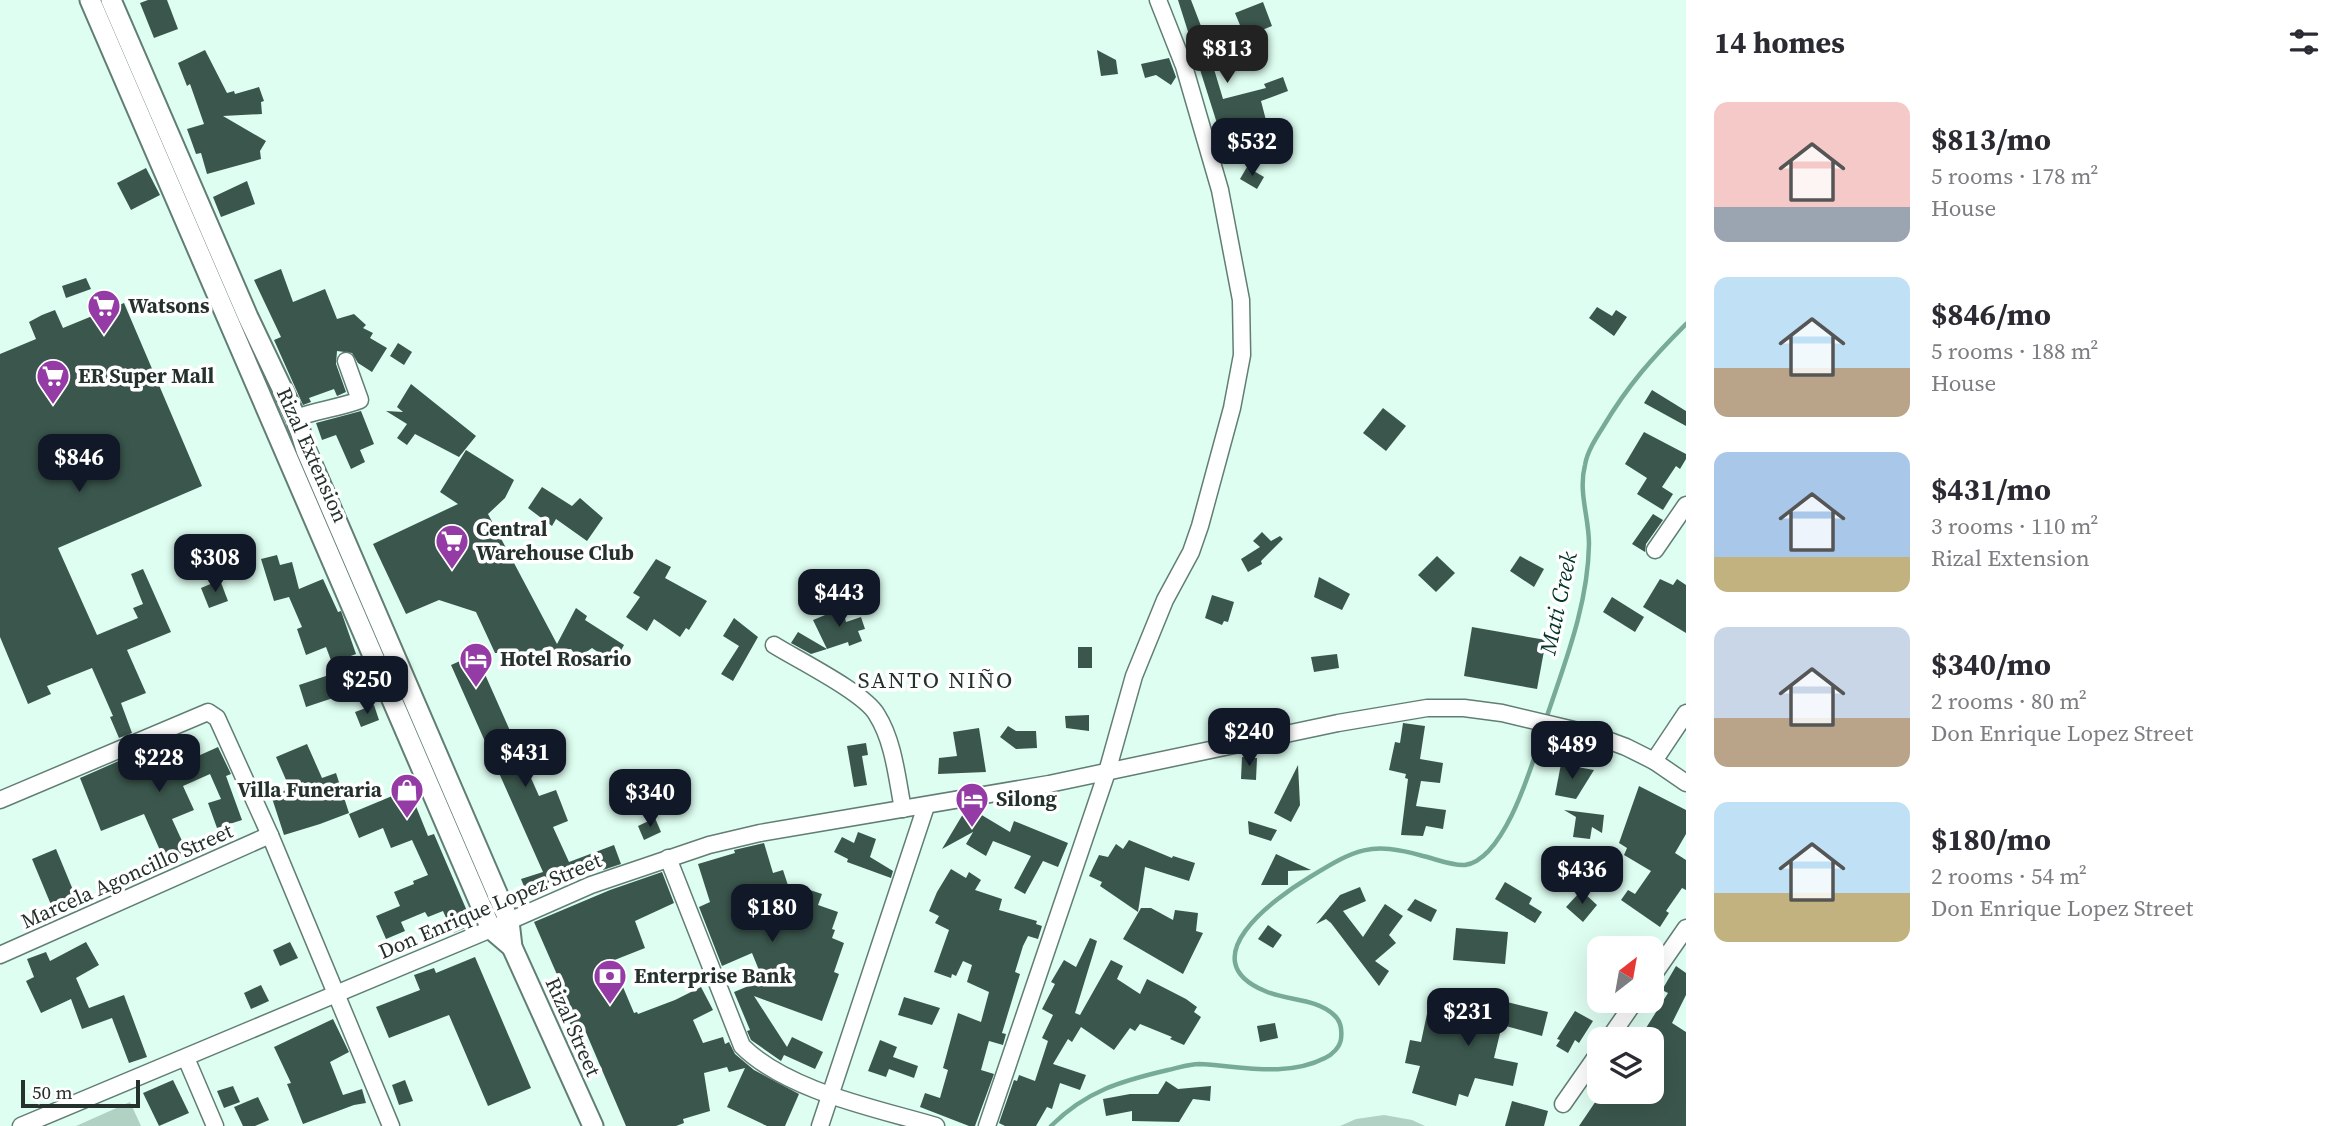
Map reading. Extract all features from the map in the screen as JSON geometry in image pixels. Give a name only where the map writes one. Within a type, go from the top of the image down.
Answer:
[{"type":"main road","name":"Rizal Extension","points":[[90,0],[500,925]]},
{"type":"main road","name":"Rizal Extension","points":[[111,0],[248,317],[296,418],[306,450],[500,925]]},
{"type":"main road","name":"Rizal Street","points":[[500,925],[593,1126]]},
{"type":"street","points":[[986,1126],[1107,772],[1134,676],[1165,600],[1191,552],[1200,526],[1232,408],[1242,355],[1241,300],[1220,190],[1184,66],[1158,0]]},
{"type":"street","points":[[296,418],[316,410],[348,405],[360,400],[346,360]]},
{"type":"street","points":[[1655,550],[1686,505]]},
{"type":"street","points":[[774,645],[865,699],[877,714],[887,736],[904,809]]},
{"type":"street","name":"Don Enrique Lopez Street","points":[[21,1126],[591,885],[709,845],[760,833],[1049,785],[1338,723],[1427,708],[1464,708],[1529,719],[1591,734],[1654,761],[1686,783]]},
{"type":"street","points":[[0,800],[208,712],[217,718],[270,835],[391,1126]]},
{"type":"street","points":[[1654,761],[1686,713]]},
{"type":"street","points":[[820,1126],[926,806]]},
{"type":"street","name":"Marcela Agoncillo Street","points":[[0,955],[270,835]]},
{"type":"street","points":[[668,858],[742,1046],[772,1070],[830,1095],[936,1126]]},
{"type":"street","points":[[1664,959],[1686,928]]},
{"type":"street","points":[[186,1058],[215,1126]]},
{"type":"street","points":[[1563,1104],[1587,1070]]},
{"type":"green space","points":[[130,1102],[141,1126],[76,1126]]},
{"type":"green space","points":[[1384,1115],[1412,1120],[1425,1126],[1340,1126],[1356,1119]]},
{"type":"building","points":[[167,0],[178,29],[154,38],[140,3]]},
{"type":"building","points":[[1178,0],[1191,0],[1223,99],[1266,88],[1264,84],[1283,77],[1288,91],[1261,101],[1267,124],[1221,136]]},
{"type":"building","points":[[1263,2],[1272,26],[1257,32],[1254,25],[1242,30],[1235,13]]},
{"type":"building","points":[[205,50],[227,93],[234,91],[235,94],[259,87],[264,101],[261,102],[262,114],[223,116],[266,141],[260,151],[261,159],[207,174],[201,153],[196,154],[187,129],[204,124],[190,84],[187,86],[178,63]]},
{"type":"building","points":[[1097,50],[1116,60],[1118,74],[1101,76]]},
{"type":"building","points":[[1169,58],[1176,77],[1171,85],[1156,75],[1145,78],[1141,64]]},
{"type":"building","points":[[1247,167],[1264,177],[1257,189],[1240,179]]},
{"type":"building","points":[[146,168],[160,195],[131,210],[117,183]]},
{"type":"building","points":[[247,181],[255,204],[221,217],[213,197]]},
{"type":"building","points":[[281,269],[293,302],[325,289],[337,319],[354,314],[366,325],[363,328],[373,333],[370,338],[387,348],[372,372],[358,363],[352,353],[337,351],[336,364],[346,392],[337,396],[334,389],[309,398],[311,402],[303,405],[274,340],[281,337],[254,280]]},
{"type":"building","points":[[86,278],[91,289],[66,298],[62,286]]},
{"type":"building","points":[[124,303],[202,486],[58,548],[97,635],[138,618],[133,608],[143,604],[131,574],[143,569],[171,632],[127,650],[146,693],[121,703],[132,733],[119,738],[110,717],[113,716],[92,668],[47,686],[51,694],[28,704],[0,637],[0,354],[36,339],[29,322],[42,315],[55,310],[63,328]]},
{"type":"building","points":[[1597,307],[1612,316],[1616,310],[1627,317],[1614,336],[1589,318]]},
{"type":"building","points":[[398,343],[412,352],[404,365],[390,356]]},
{"type":"building","points":[[411,384],[476,436],[459,457],[415,434],[407,445],[397,438],[407,424],[386,411],[403,412],[397,407]]},
{"type":"building","points":[[1652,390],[1686,411],[1686,426],[1644,403]]},
{"type":"building","points":[[1383,408],[1406,426],[1386,451],[1363,433]]},
{"type":"building","points":[[361,411],[374,444],[360,450],[365,462],[351,469],[336,435],[322,440],[316,423]]},
{"type":"building","points":[[1644,432],[1686,454],[1680,469],[1676,466],[1662,487],[1673,494],[1663,510],[1637,494],[1647,478],[1625,464]]},
{"type":"building","name":"Central Warehouse Club","points":[[466,450],[514,480],[505,498],[488,514],[557,644],[576,608],[587,616],[585,620],[624,645],[614,663],[592,648],[578,658],[571,649],[495,653],[476,612],[439,600],[406,614],[373,544],[458,504],[440,492]]},
{"type":"building","points":[[542,487],[572,506],[580,498],[603,518],[587,541],[556,519],[552,526],[528,508]]},
{"type":"building","points":[[1653,514],[1663,520],[1646,544],[1645,552],[1632,544]]},
{"type":"building","points":[[1262,532],[1271,541],[1280,536],[1283,539],[1261,561],[1262,564],[1248,572],[1241,559],[1260,547],[1253,541]]},
{"type":"building","points":[[243,536],[252,553],[238,560],[229,543]]},
{"type":"building","points":[[277,555],[280,565],[292,562],[299,589],[323,579],[338,612],[341,611],[356,654],[332,663],[326,647],[306,655],[297,629],[302,627],[289,597],[274,601],[261,559]]},
{"type":"building","points":[[1437,556],[1455,573],[1436,592],[1418,575]]},
{"type":"building","points":[[1520,556],[1544,569],[1534,587],[1510,571]]},
{"type":"building","points":[[656,559],[671,567],[665,578],[707,601],[689,630],[686,628],[680,637],[654,619],[647,631],[626,617],[640,597],[633,593]]},
{"type":"building","points":[[1319,577],[1350,594],[1342,610],[1314,597]]},
{"type":"building","points":[[1660,579],[1673,585],[1677,579],[1686,585],[1686,633],[1643,607]]},
{"type":"building","points":[[220,580],[228,601],[209,608],[201,588]]},
{"type":"building","points":[[1212,595],[1234,602],[1228,622],[1224,621],[1222,625],[1205,618]]},
{"type":"building","points":[[1612,597],[1644,617],[1635,632],[1603,612]]},
{"type":"building","points":[[842,606],[846,622],[861,617],[865,629],[858,631],[862,641],[849,646],[848,642],[827,649],[813,620]]},
{"type":"building","points":[[734,618],[758,637],[733,681],[721,674],[739,646],[723,636]]},
{"type":"building","points":[[1472,627],[1546,640],[1537,689],[1464,676]]},
{"type":"building","points":[[798,632],[827,649],[811,654],[791,643]]},
{"type":"building","points":[[1078,647],[1092,647],[1092,668],[1078,668]]},
{"type":"building","points":[[476,654],[539,796],[556,790],[568,821],[553,827],[569,862],[614,845],[621,864],[603,870],[602,868],[528,896],[521,879],[543,872],[451,665]]},
{"type":"building","points":[[1337,654],[1339,668],[1314,672],[1311,657]]},
{"type":"building","points":[[332,674],[339,696],[306,707],[299,685]]},
{"type":"building","points":[[374,705],[379,720],[361,727],[355,712]]},
{"type":"building","points":[[1089,715],[1089,731],[1066,728],[1065,716]]},
{"type":"building","points":[[1403,723],[1425,726],[1420,759],[1443,763],[1440,783],[1421,781],[1416,806],[1446,810],[1443,829],[1426,826],[1423,836],[1401,835],[1408,779],[1405,778],[1406,774],[1389,770],[1395,742],[1400,743]]},
{"type":"building","points":[[1008,726],[1016,731],[1036,731],[1037,748],[1016,749],[1000,737]]},
{"type":"building","points":[[979,728],[986,772],[938,774],[939,758],[957,756],[953,732]]},
{"type":"building","points":[[178,736],[189,760],[218,747],[231,774],[226,776],[242,820],[217,828],[208,803],[221,799],[210,774],[183,786],[194,810],[172,819],[188,854],[166,864],[144,814],[101,831],[80,778],[137,753],[143,769],[171,757],[164,742]]},
{"type":"building","points":[[866,743],[868,755],[862,756],[867,785],[854,787],[847,746]]},
{"type":"building","points":[[307,744],[322,778],[336,773],[349,813],[284,835],[271,795],[290,789],[276,757]]},
{"type":"building","points":[[1242,757],[1257,758],[1256,780],[1241,779]]},
{"type":"building","points":[[1561,764],[1594,770],[1576,799],[1555,795]]},
{"type":"building","points":[[1298,765],[1300,805],[1291,822],[1274,813]]},
{"type":"building","points":[[1639,786],[1686,810],[1686,834],[1675,853],[1686,860],[1686,890],[1682,888],[1666,911],[1669,913],[1660,927],[1621,900],[1628,890],[1635,894],[1651,871],[1624,855],[1627,848],[1619,843]]},
{"type":"building","points":[[409,789],[428,836],[434,834],[473,925],[453,933],[443,911],[428,917],[425,912],[401,922],[405,931],[386,939],[376,916],[400,906],[394,892],[428,875],[412,840],[391,848],[383,828],[359,838],[349,814]]},
{"type":"building","points":[[970,808],[1010,832],[1014,821],[1068,843],[1058,867],[1043,861],[1025,894],[1014,888],[1031,856],[993,841],[986,856],[966,844],[973,832],[942,849],[966,809]]},
{"type":"building","points":[[1564,810],[1604,815],[1602,833],[1592,827],[1590,839],[1573,837],[1576,817]]},
{"type":"building","points":[[655,818],[661,832],[644,840],[638,826]]},
{"type":"building","points":[[1248,821],[1277,830],[1271,841],[1249,834]]},
{"type":"building","points":[[858,832],[876,839],[870,857],[893,871],[891,878],[847,862],[848,859],[834,852],[842,837],[854,843]]},
{"type":"building","points":[[1129,840],[1172,858],[1173,856],[1195,863],[1189,881],[1145,867],[1138,912],[1100,886],[1102,882],[1089,876],[1099,855],[1108,857],[1116,844],[1123,849]]},
{"type":"building","points":[[764,843],[773,873],[783,870],[798,916],[807,889],[822,894],[818,905],[838,912],[832,938],[844,943],[834,972],[839,974],[822,1021],[754,996],[787,1047],[792,1037],[823,1052],[815,1069],[784,1055],[781,1061],[751,1040],[747,1031],[750,1030],[734,992],[763,980],[752,953],[722,966],[699,907],[710,902],[698,864],[735,853],[734,850]]},
{"type":"building","points":[[56,849],[78,902],[54,912],[32,859]]},
{"type":"building","points":[[1276,854],[1311,870],[1288,871],[1288,885],[1261,885]]},
{"type":"building","points":[[951,869],[966,878],[969,872],[981,880],[975,890],[1002,899],[999,910],[1037,921],[1036,924],[1042,926],[1038,939],[1028,936],[1023,946],[1015,972],[1020,974],[1002,1033],[1006,1034],[1003,1045],[989,1041],[981,1070],[994,1074],[975,1126],[920,1107],[925,1093],[940,1098],[948,1070],[943,1068],[958,1013],[981,1022],[989,992],[967,982],[972,965],[963,961],[956,976],[952,974],[951,978],[934,972],[949,930],[935,923],[939,916],[929,911]]},
{"type":"building","points":[[662,872],[674,903],[635,921],[645,948],[612,961],[634,1013],[638,1014],[675,1000],[701,987],[713,1010],[693,1020],[703,1043],[723,1037],[725,1044],[729,1042],[735,1054],[754,1070],[799,1094],[785,1126],[767,1126],[727,1107],[745,1068],[729,1072],[727,1067],[704,1073],[710,1111],[683,1119],[684,1123],[676,1126],[626,1126],[584,1028],[574,1033],[555,988],[562,986],[534,922],[610,890]]},
{"type":"building","points":[[1505,882],[1532,898],[1529,904],[1542,912],[1535,923],[1495,899]]},
{"type":"building","points":[[1360,887],[1366,901],[1343,911],[1363,937],[1385,904],[1403,916],[1389,935],[1396,943],[1375,961],[1389,971],[1379,986],[1331,923],[1326,919],[1316,924],[1340,895]]},
{"type":"building","points":[[1579,893],[1584,893],[1597,905],[1583,922],[1566,907]]},
{"type":"building","points":[[1415,899],[1437,910],[1431,922],[1407,910]]},
{"type":"building","points":[[1141,908],[1151,908],[1173,920],[1175,910],[1198,913],[1196,931],[1203,933],[1183,974],[1123,939]]},
{"type":"building","points":[[1268,925],[1282,935],[1273,948],[1258,939]]},
{"type":"building","points":[[1456,928],[1508,932],[1505,964],[1453,960]]},
{"type":"building","points":[[1090,938],[1097,941],[1075,1013],[1080,1015],[1111,960],[1123,966],[1117,979],[1140,994],[1147,979],[1186,999],[1197,1007],[1194,1012],[1201,1017],[1184,1045],[1140,1024],[1135,1031],[1130,1028],[1114,1050],[1081,1027],[1072,1042],[1068,1039],[1053,1064],[1086,1075],[1080,1090],[1060,1083],[1052,1109],[1047,1107],[1036,1126],[1005,1126],[999,1123],[1014,1080],[1017,1081],[1019,1075],[1035,1081],[1048,1041],[1042,1038],[1053,1015],[1042,1009],[1055,984],[1051,982],[1064,960],[1076,967]]},
{"type":"building","points":[[86,942],[99,965],[76,978],[89,1008],[124,995],[147,1057],[129,1063],[112,1018],[82,1029],[71,999],[41,1013],[26,981],[34,977],[27,959],[46,952],[50,961]]},
{"type":"building","points":[[290,942],[298,958],[280,966],[273,950]]},
{"type":"building","points":[[475,957],[531,1088],[488,1106],[449,1015],[389,1038],[376,1007],[420,990],[414,975],[434,968],[436,973]]},
{"type":"building","points":[[1676,966],[1686,973],[1686,995],[1672,1023],[1686,1032],[1686,1126],[1579,1126],[1594,1104],[1664,1104],[1664,1027],[1647,1027],[1655,1013],[1664,1013],[1664,999],[1668,993],[1664,991]]},
{"type":"building","points":[[261,985],[269,1001],[251,1009],[244,993]]},
{"type":"building","points":[[1470,992],[1502,1001],[1502,1004],[1506,998],[1507,1002],[1548,1012],[1542,1036],[1502,1025],[1494,1058],[1518,1063],[1513,1086],[1475,1078],[1468,1097],[1459,1094],[1456,1106],[1412,1093],[1420,1066],[1405,1063],[1410,1040],[1421,1042],[1427,1014],[1462,1022]]},
{"type":"building","points":[[904,997],[940,1008],[932,1025],[898,1015]]},
{"type":"building","points":[[1575,1011],[1593,1021],[1579,1043],[1575,1040],[1568,1053],[1556,1046],[1560,1040],[1557,1039]]},
{"type":"building","points":[[333,1019],[349,1052],[330,1062],[343,1095],[362,1089],[366,1103],[303,1124],[287,1084],[291,1083],[274,1047]]},
{"type":"building","points":[[1275,1023],[1278,1038],[1260,1042],[1257,1026]]},
{"type":"building","points":[[880,1040],[897,1047],[893,1057],[918,1066],[914,1078],[889,1069],[886,1077],[868,1071]]},
{"type":"building","points":[[173,1080],[189,1113],[159,1126],[143,1093]]},
{"type":"building","points":[[405,1080],[413,1101],[399,1105],[392,1085]]},
{"type":"building","points":[[1166,1081],[1178,1089],[1211,1086],[1210,1101],[1193,1099],[1179,1122],[1132,1121],[1132,1111],[1106,1116],[1103,1099],[1130,1094],[1158,1094]]},
{"type":"building","points":[[233,1086],[240,1102],[224,1108],[217,1091]]},
{"type":"building","points":[[258,1097],[269,1120],[255,1126],[243,1126],[234,1107]]},
{"type":"building","points":[[1512,1101],[1548,1111],[1544,1126],[1505,1126]]},
{"type":"waterway","name":"Mati Creek","points":[[1546,719],[1568,655],[1585,589],[1589,534],[1583,475],[1588,455],[1600,431],[1631,385],[1686,324]]},
{"type":"waterway","name":"Mati Creek","points":[[1051,1126],[1091,1096],[1120,1083],[1151,1074],[1199,1064],[1263,1069],[1295,1068],[1330,1055],[1341,1039],[1341,1026],[1334,1015],[1319,1005],[1265,991],[1244,978],[1235,963],[1237,947],[1246,931],[1260,915],[1294,887],[1340,860],[1364,850],[1405,851],[1460,865],[1480,859],[1493,846],[1516,807],[1544,728]]},
{"type":"place","name":"Watsons","points":[[104,336]]},
{"type":"place","name":"ER Super Mall","points":[[53,406]]},
{"type":"place","name":"Central Warehouse Club","points":[[452,571]]},
{"type":"place","name":"Hotel Rosario","points":[[476,689]]},
{"type":"place","name":"Villa Funeraria","points":[[407,820]]},
{"type":"place","name":"Silong","points":[[972,829]]},
{"type":"place","name":"Enterprise Bank","points":[[610,1006]]},
{"type":"district","name":"SANTO NIÑO","points":[[936,680]]}]
